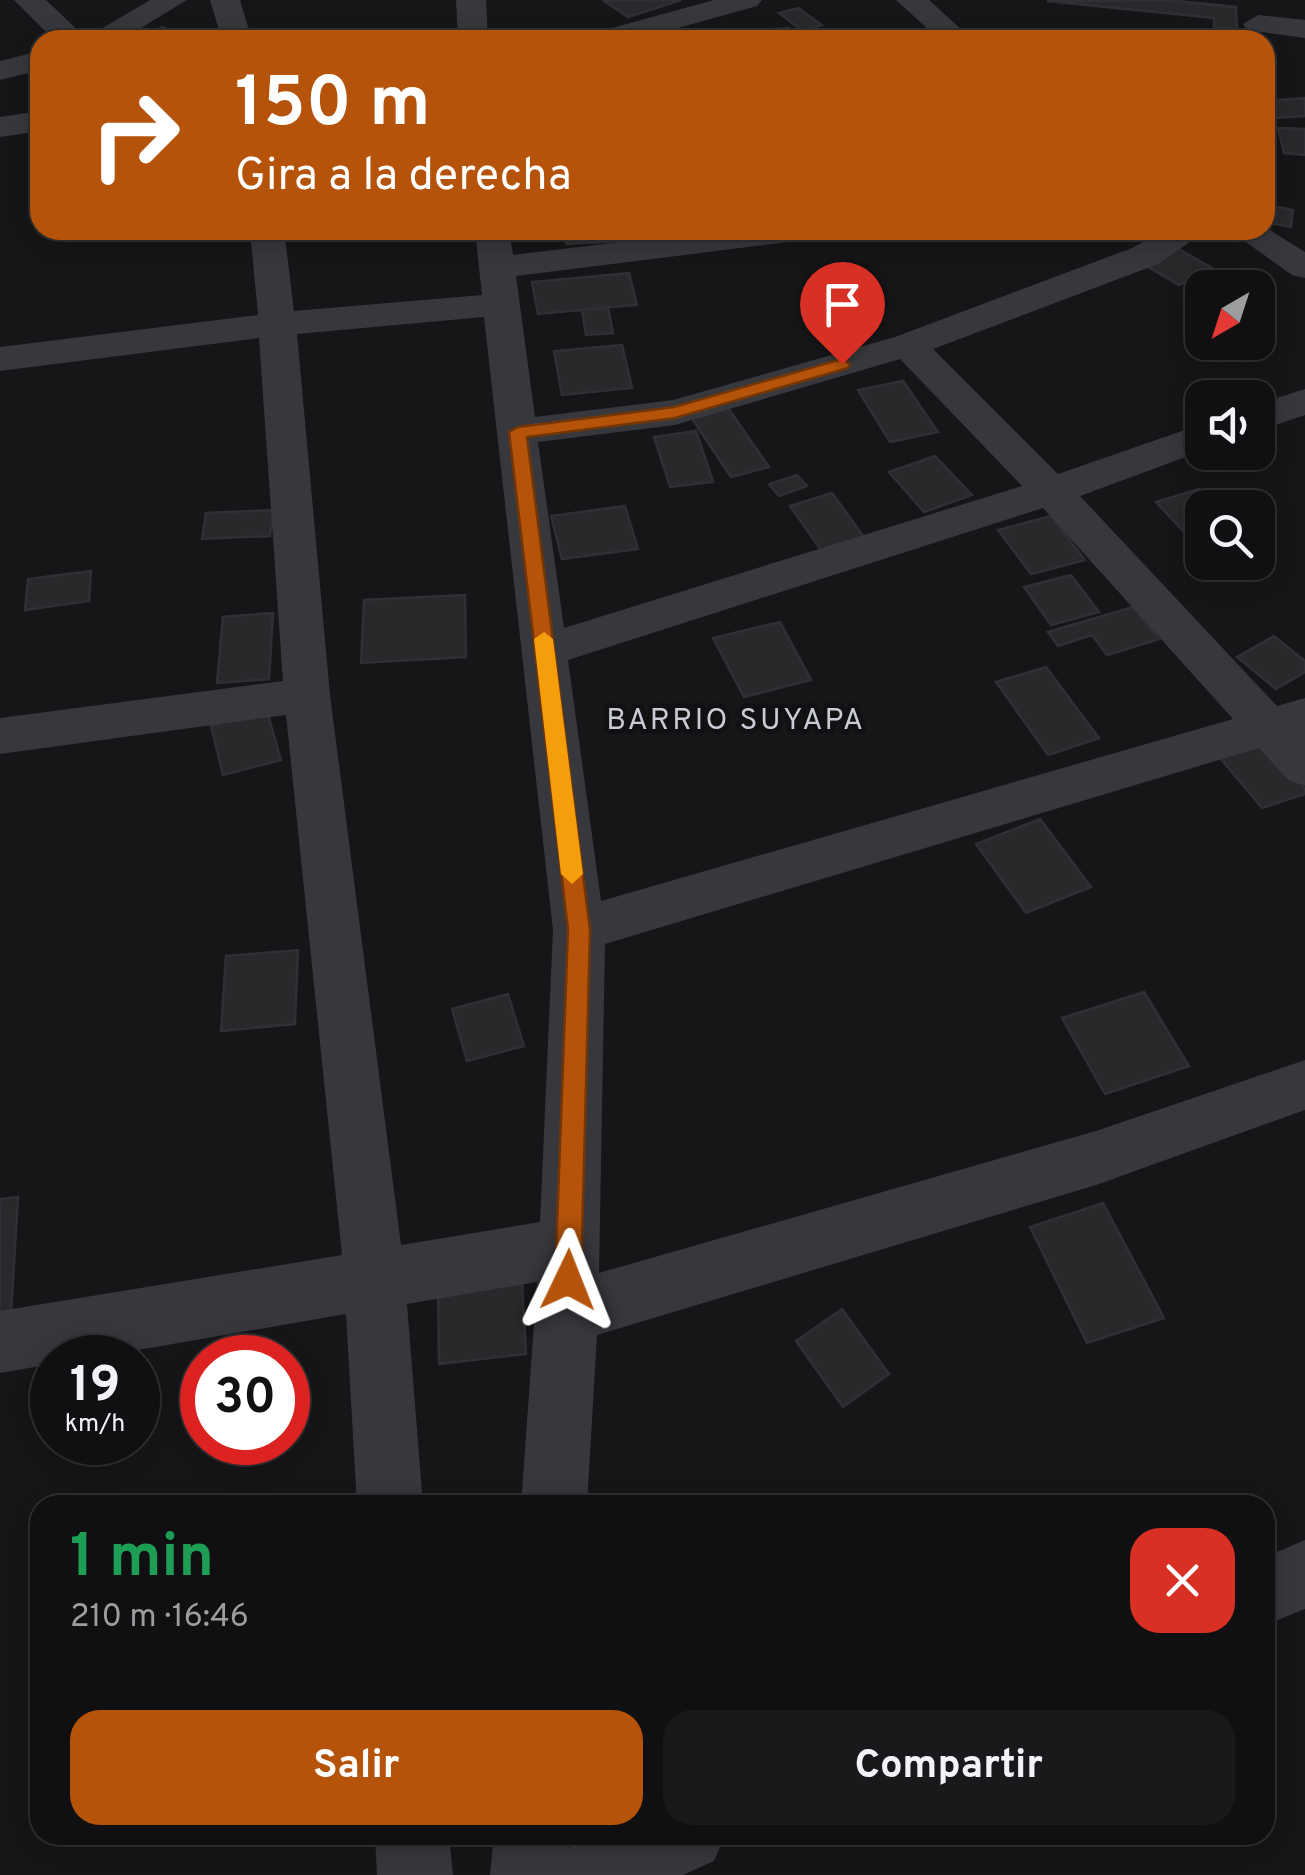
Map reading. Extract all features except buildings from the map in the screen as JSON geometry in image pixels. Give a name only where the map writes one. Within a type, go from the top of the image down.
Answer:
[{"type":"street","points":[[30,0],[62,30]]},
{"type":"street","points":[[117,30],[172,0]]},
{"type":"street","points":[[225,0],[234,30]]},
{"type":"street","points":[[470,0],[472,30]]},
{"type":"street","points":[[644,30],[747,0]]},
{"type":"street","points":[[911,0],[946,30]]},
{"type":"street","points":[[1258,21],[1305,29]]},
{"type":"street","points":[[0,71],[30,63]]},
{"type":"street","points":[[0,127],[30,122]]},
{"type":"street","points":[[268,240],[307,694],[374,1280],[389,1495]]},
{"type":"street","points":[[0,359],[277,324],[496,268],[724,240]]},
{"type":"street","points":[[518,432],[675,412],[908,344],[1145,256],[1173,240]]},
{"type":"street","points":[[1262,240],[1305,267]]},
{"type":"street","points":[[496,268],[579,930],[567,1313],[555,1495]]},
{"type":"street","points":[[908,344],[1287,722],[1305,768]]},
{"type":"street","points":[[1275,412],[1305,401]]},
{"type":"street","points":[[545,652],[1051,490],[1185,443]]},
{"type":"street","points":[[0,736],[307,694]]},
{"type":"street","points":[[579,930],[1287,722]]},
{"type":"street","points":[[567,1313],[1096,1158],[1305,1085]]},
{"type":"street","points":[[0,1342],[569,1247]]},
{"type":"street","points":[[1275,1587],[1305,1574]]},
{"type":"street","points":[[413,1845],[415,1875]]},
{"type":"street","points":[[528,1875],[530,1845]]},
{"type":"street","points":[[594,1875],[664,1845]]},
{"type":"slow traffic","points":[[544,639],[572,874]]},
{"type":"district","name":"BARRIO SUYAPA","points":[[736,721]]},
{"type":"route","points":[[568,1280],[579,930],[518,432],[675,412],[842,364]]}]
